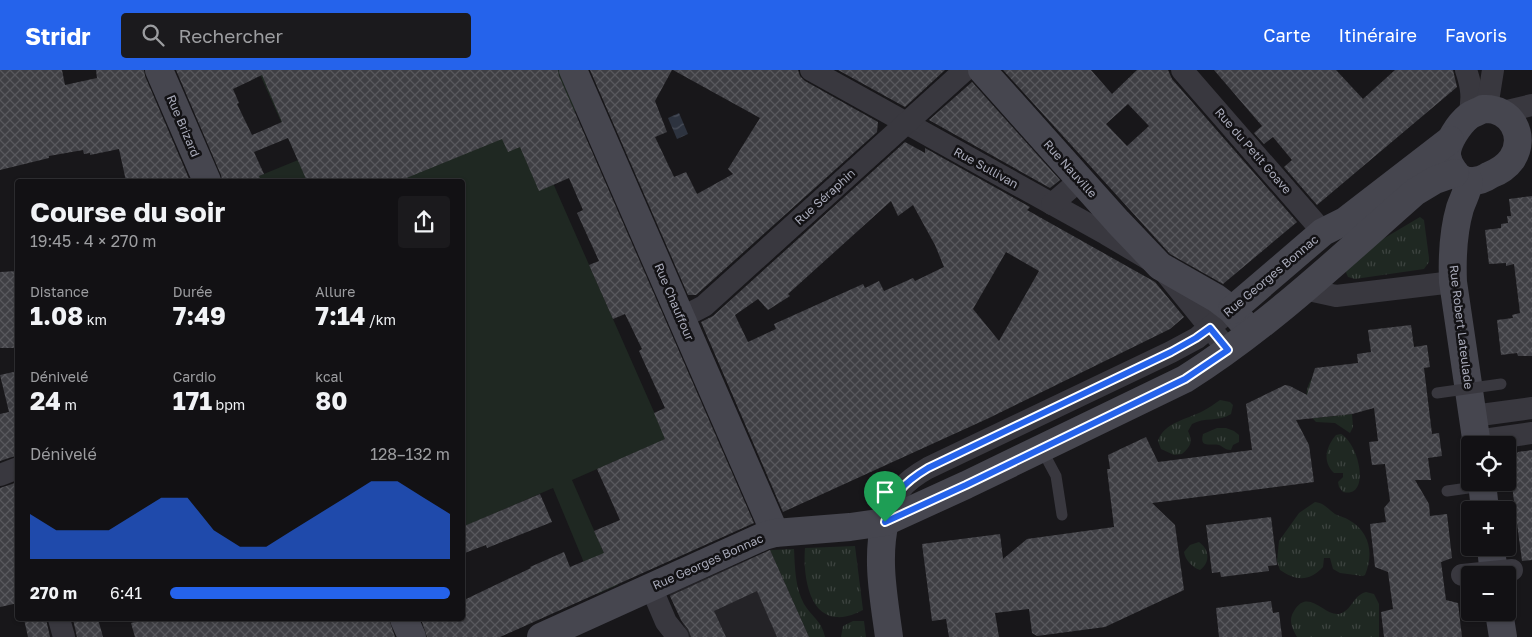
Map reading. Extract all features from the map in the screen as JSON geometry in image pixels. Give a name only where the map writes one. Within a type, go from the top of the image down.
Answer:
[{"type":"street","name":"Rue Brizard","points":[[158,70],[206,179]]},
{"type":"street","name":"Rue Chauffour","points":[[573,70],[775,533]]},
{"type":"street","name":"Rue Sullivan","points":[[812,70],[1106,234],[1216,298],[1232,310],[1251,332]]},
{"type":"street","name":"Rue Séraphin","points":[[681,318],[704,306],[965,70]]},
{"type":"street","name":"Rue Nauville","points":[[982,70],[1160,266]]},
{"type":"street","name":"Rue du Petit Goave","points":[[1182,70],[1323,232]]},
{"type":"street","points":[[1466,70],[1472,96],[1485,113],[1514,126],[1517,135],[1517,146],[1522,157],[1483,179],[1462,177],[1447,155],[1450,140],[1485,113],[1532,105]]},
{"type":"street","points":[[1485,113],[1494,70]]},
{"type":"street","name":"Rue Georges Bonnac","points":[[885,522],[890,506],[899,491],[911,478],[928,468],[1171,352],[1196,338],[1232,310],[1323,232],[1345,221],[1450,140]]},
{"type":"street","name":"Rue Georges Bonnac","points":[[541,637],[764,536],[775,533],[850,528],[885,522],[1185,379],[1228,350],[1304,289],[1415,192],[1435,180],[1462,177]]},
{"type":"street","name":"Rue Robert Lateulade","points":[[1462,177],[1460,207],[1452,258],[1453,282],[1475,434]]},
{"type":"street","points":[[1052,204],[1080,180]]},
{"type":"street","name":"Rue Sullivan","points":[[1160,266],[1228,350]]},
{"type":"street","points":[[1304,289],[1336,296],[1453,282]]},
{"type":"street","points":[[1475,434],[1532,408]]},
{"type":"street","points":[[1475,434],[1532,433]]},
{"type":"street","points":[[0,475],[15,469]]},
{"type":"street","points":[[885,522],[881,564],[889,637]]},
{"type":"street","points":[[651,588],[666,622],[678,637]]},
{"type":"street","points":[[60,621],[64,637]]},
{"type":"street","points":[[405,621],[412,637]]},
{"type":"street","points":[[1500,621],[1502,637]]},
{"type":"lane","points":[[1437,393],[1501,384]]},
{"type":"lane","points":[[1041,448],[1056,476],[1062,515]]},
{"type":"lane","points":[[1447,491],[1483,493]]},
{"type":"shaded area","points":[[770,550],[809,637],[689,637],[669,594]]},
{"type":"green space","points":[[258,70],[559,70],[576,111],[530,131],[666,439],[572,480],[618,585],[597,594],[553,488],[465,526],[465,179],[252,179],[298,160]]},
{"type":"green space","points":[[1420,217],[1424,220],[1429,258],[1429,262],[1424,269],[1355,279],[1348,277],[1345,270],[1366,249]]},
{"type":"green space","points":[[1312,378],[1317,418],[1352,414],[1353,427],[1350,433],[1335,423],[1316,422],[1312,417],[1306,401],[1306,395]]},
{"type":"green space","points":[[1220,400],[1230,402],[1233,405],[1231,414],[1222,418],[1192,424],[1188,431],[1190,444],[1182,454],[1174,455],[1161,449],[1158,441],[1165,429],[1205,410]]},
{"type":"green space","points":[[1217,428],[1226,428],[1239,435],[1239,442],[1233,445],[1231,450],[1219,445],[1204,444],[1203,434]]},
{"type":"green space","points":[[1341,434],[1348,440],[1353,449],[1360,470],[1360,480],[1352,492],[1343,492],[1339,487],[1338,482],[1343,477],[1343,473],[1334,473],[1327,459],[1330,444],[1336,435]]},
{"type":"green space","points":[[1315,502],[1347,519],[1362,531],[1366,537],[1369,552],[1368,567],[1365,575],[1340,573],[1333,569],[1330,558],[1324,558],[1323,567],[1318,572],[1307,577],[1297,578],[1280,570],[1277,561],[1279,541],[1299,513]]},
{"type":"green space","points":[[1199,542],[1207,552],[1206,563],[1200,570],[1190,563],[1184,552],[1190,545]]},
{"type":"green space","points":[[855,546],[863,610],[843,617],[826,614],[813,600],[809,590],[806,579],[805,548]]},
{"type":"green space","points":[[794,549],[796,577],[801,598],[822,627],[825,637],[809,637],[770,550]]},
{"type":"green space","points":[[1366,592],[1374,594],[1379,604],[1379,637],[1297,637],[1291,621],[1292,614],[1299,604],[1310,602],[1339,614],[1347,610],[1358,596]]},
{"type":"green space","points":[[853,621],[864,621],[866,637],[841,637],[843,626]]},
{"type":"water","points":[[679,113],[688,134],[677,139],[668,118]]},
{"type":"building","points":[[0,70],[62,70],[65,85],[97,78],[96,70],[144,70],[189,179],[126,179],[119,149],[90,155],[90,153],[84,154],[83,150],[49,156],[49,158],[0,170]]},
{"type":"building","points":[[176,70],[558,70],[754,523],[500,637],[427,637],[422,621],[465,621],[465,600],[530,567],[564,552],[570,567],[604,553],[594,531],[620,520],[597,469],[665,439],[654,413],[665,408],[639,351],[642,349],[625,314],[613,319],[589,265],[599,261],[577,213],[583,210],[569,178],[539,191],[520,147],[508,152],[502,139],[404,179],[306,179],[288,138],[254,152],[264,174],[259,176],[260,179],[222,179]],"holes":[[[262,75],[282,122],[252,135],[237,104],[239,103],[233,89]]]},
{"type":"building","points":[[590,70],[672,70],[655,101],[667,132],[655,137],[674,177],[686,172],[697,194],[733,174],[728,169],[760,118],[673,70],[798,70],[800,76],[805,81],[878,122],[877,132],[696,295],[688,295]]},
{"type":"building","points":[[838,70],[945,70],[905,107]]},
{"type":"building","points":[[1003,70],[1091,70],[1112,94],[1137,70],[1168,70],[1172,79],[1297,222],[1223,284],[1170,254]],"holes":[[[1128,104],[1149,126],[1127,146],[1106,124]]]},
{"type":"building","points":[[1214,70],[1336,70],[1363,99],[1395,70],[1453,70],[1457,87],[1317,205],[1284,167],[1292,160],[1273,137],[1264,144],[1254,133],[1262,126]]},
{"type":"building","points":[[972,82],[1060,180],[1050,188],[929,120]]},
{"type":"building","points":[[905,142],[925,153],[925,148],[1030,207],[1027,210],[1155,282],[1184,317],[1170,329],[989,418],[783,512],[701,322],[713,316]],"holes":[[[891,201],[898,216],[913,205],[935,245],[944,267],[915,281],[913,278],[884,291],[879,281],[865,288],[863,284],[774,324],[776,329],[748,342],[735,315],[758,299],[768,310],[790,296],[788,294]],[[1006,252],[1039,271],[999,341],[973,309]]]},
{"type":"building","points":[[1532,196],[1532,356],[1518,356],[1517,353],[1501,355],[1497,320],[1513,318],[1512,315],[1520,313],[1514,264],[1506,266],[1506,263],[1489,264],[1485,230],[1501,228],[1501,224],[1508,223],[1507,216],[1511,216],[1509,199]]},
{"type":"building","points":[[15,271],[15,348],[0,348],[0,272]]},
{"type":"building","points":[[1411,325],[1414,347],[1427,345],[1430,367],[1424,368],[1432,434],[1439,433],[1442,456],[1428,458],[1431,480],[1415,480],[1429,504],[1430,516],[1447,514],[1452,558],[1441,562],[1446,600],[1458,603],[1462,637],[1384,637],[1381,612],[1393,609],[1388,572],[1375,567],[1370,524],[1386,522],[1384,508],[1390,501],[1385,464],[1372,465],[1369,442],[1378,441],[1374,408],[1352,414],[1296,420],[1309,445],[1314,482],[1152,503],[1175,525],[1184,590],[1105,627],[1037,636],[1032,633],[1029,609],[995,613],[999,637],[949,637],[946,619],[932,621],[922,544],[1000,534],[1003,559],[1027,539],[1114,527],[1107,469],[1110,469],[1108,455],[1146,437],[1158,462],[1252,450],[1246,404],[1285,385],[1307,395],[1315,368],[1358,363],[1357,354],[1371,352],[1368,330]]},
{"type":"building","points":[[15,372],[15,456],[0,461],[0,414],[9,412],[0,375]]},
{"type":"building","points":[[1532,450],[1532,560],[1522,561],[1516,501],[1514,501],[1513,491],[1516,491],[1516,454],[1518,452]]},
{"type":"building","points":[[15,483],[15,604],[0,607],[0,488]]},
{"type":"building","points":[[540,494],[552,522],[487,548],[486,545],[465,553],[465,526]]},
{"type":"building","points":[[1271,517],[1277,565],[1268,566],[1269,571],[1221,577],[1220,572],[1212,573],[1206,525]]},
{"type":"building","points":[[770,550],[809,637],[777,637],[757,591],[714,611],[726,637],[691,637],[670,596]]},
{"type":"building","points":[[1271,601],[1273,613],[1279,612],[1282,637],[1219,637],[1216,608]]},
{"type":"building","points":[[24,621],[46,621],[50,637],[28,637]]},
{"type":"building","points":[[73,621],[99,621],[103,637],[77,637]]},
{"type":"building","points":[[138,621],[390,621],[395,637],[135,637],[131,623]]},
{"type":"route","points":[[1210,328],[1228,350],[1185,379],[885,522],[890,506],[899,491],[911,478],[928,468],[1171,352],[1210,328]]}]
